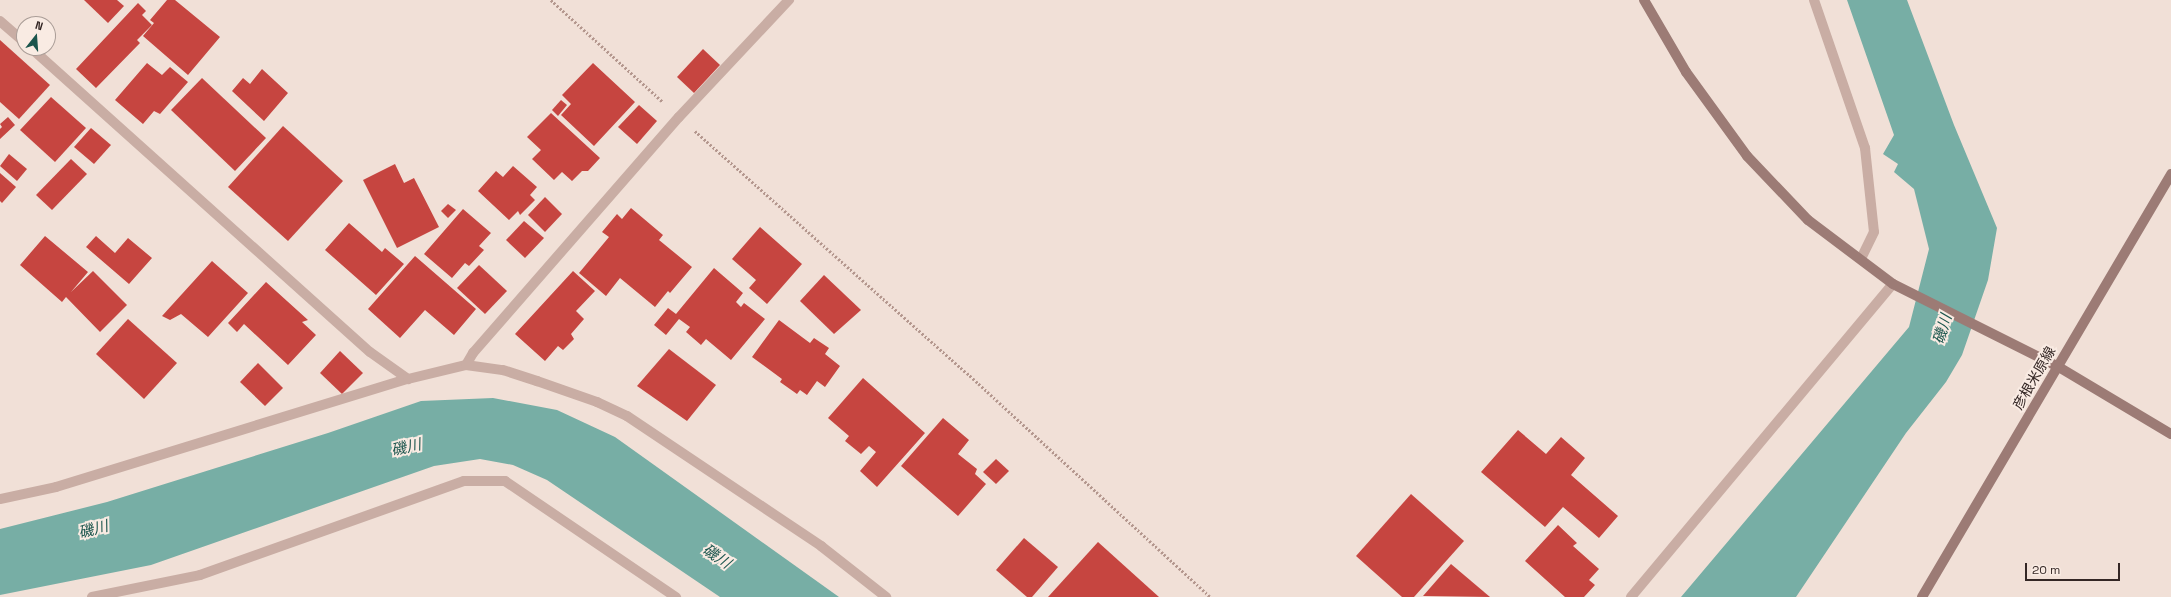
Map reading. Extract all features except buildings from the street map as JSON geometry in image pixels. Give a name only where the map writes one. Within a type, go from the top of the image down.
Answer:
[{"type":"street","points":[[466,365],[473,353],[679,117],[789,0]]},
{"type":"street","points":[[1644,0],[1686,72],[1747,156],[1808,220],[1896,285],[2057,366],[2171,434]]},
{"type":"street","points":[[1814,0],[1865,148],[1874,232],[1861,259]]},
{"type":"street","points":[[0,20],[16,35]]},
{"type":"street","points":[[40,56],[370,352],[408,379]]},
{"type":"street","name":"彦根米原線","points":[[1922,597],[2171,174]]},
{"type":"street","points":[[1632,597],[1896,285]]},
{"type":"street","points":[[0,499],[56,487],[408,379],[466,365],[503,370],[537,380],[597,402],[627,416],[821,546],[886,597]]},
{"type":"street","points":[[92,597],[200,574],[464,481],[505,481],[676,597]]},
{"type":"path","points":[[551,0],[679,117],[967,374],[1211,597]]},
{"type":"water","name":"磯川","points":[[1847,0],[1907,0],[1954,125],[1997,228],[1988,280],[1962,355],[1946,382],[1906,433],[1796,597],[1681,597],[1909,327],[1929,249],[1914,189],[1894,172],[1898,164],[1883,154],[1894,135]]},
{"type":"water","name":"磯川","points":[[493,398],[557,410],[615,437],[839,597],[720,597],[547,480],[513,465],[480,459],[434,466],[151,565],[0,595],[0,529],[107,502],[328,433],[421,401]]}]
